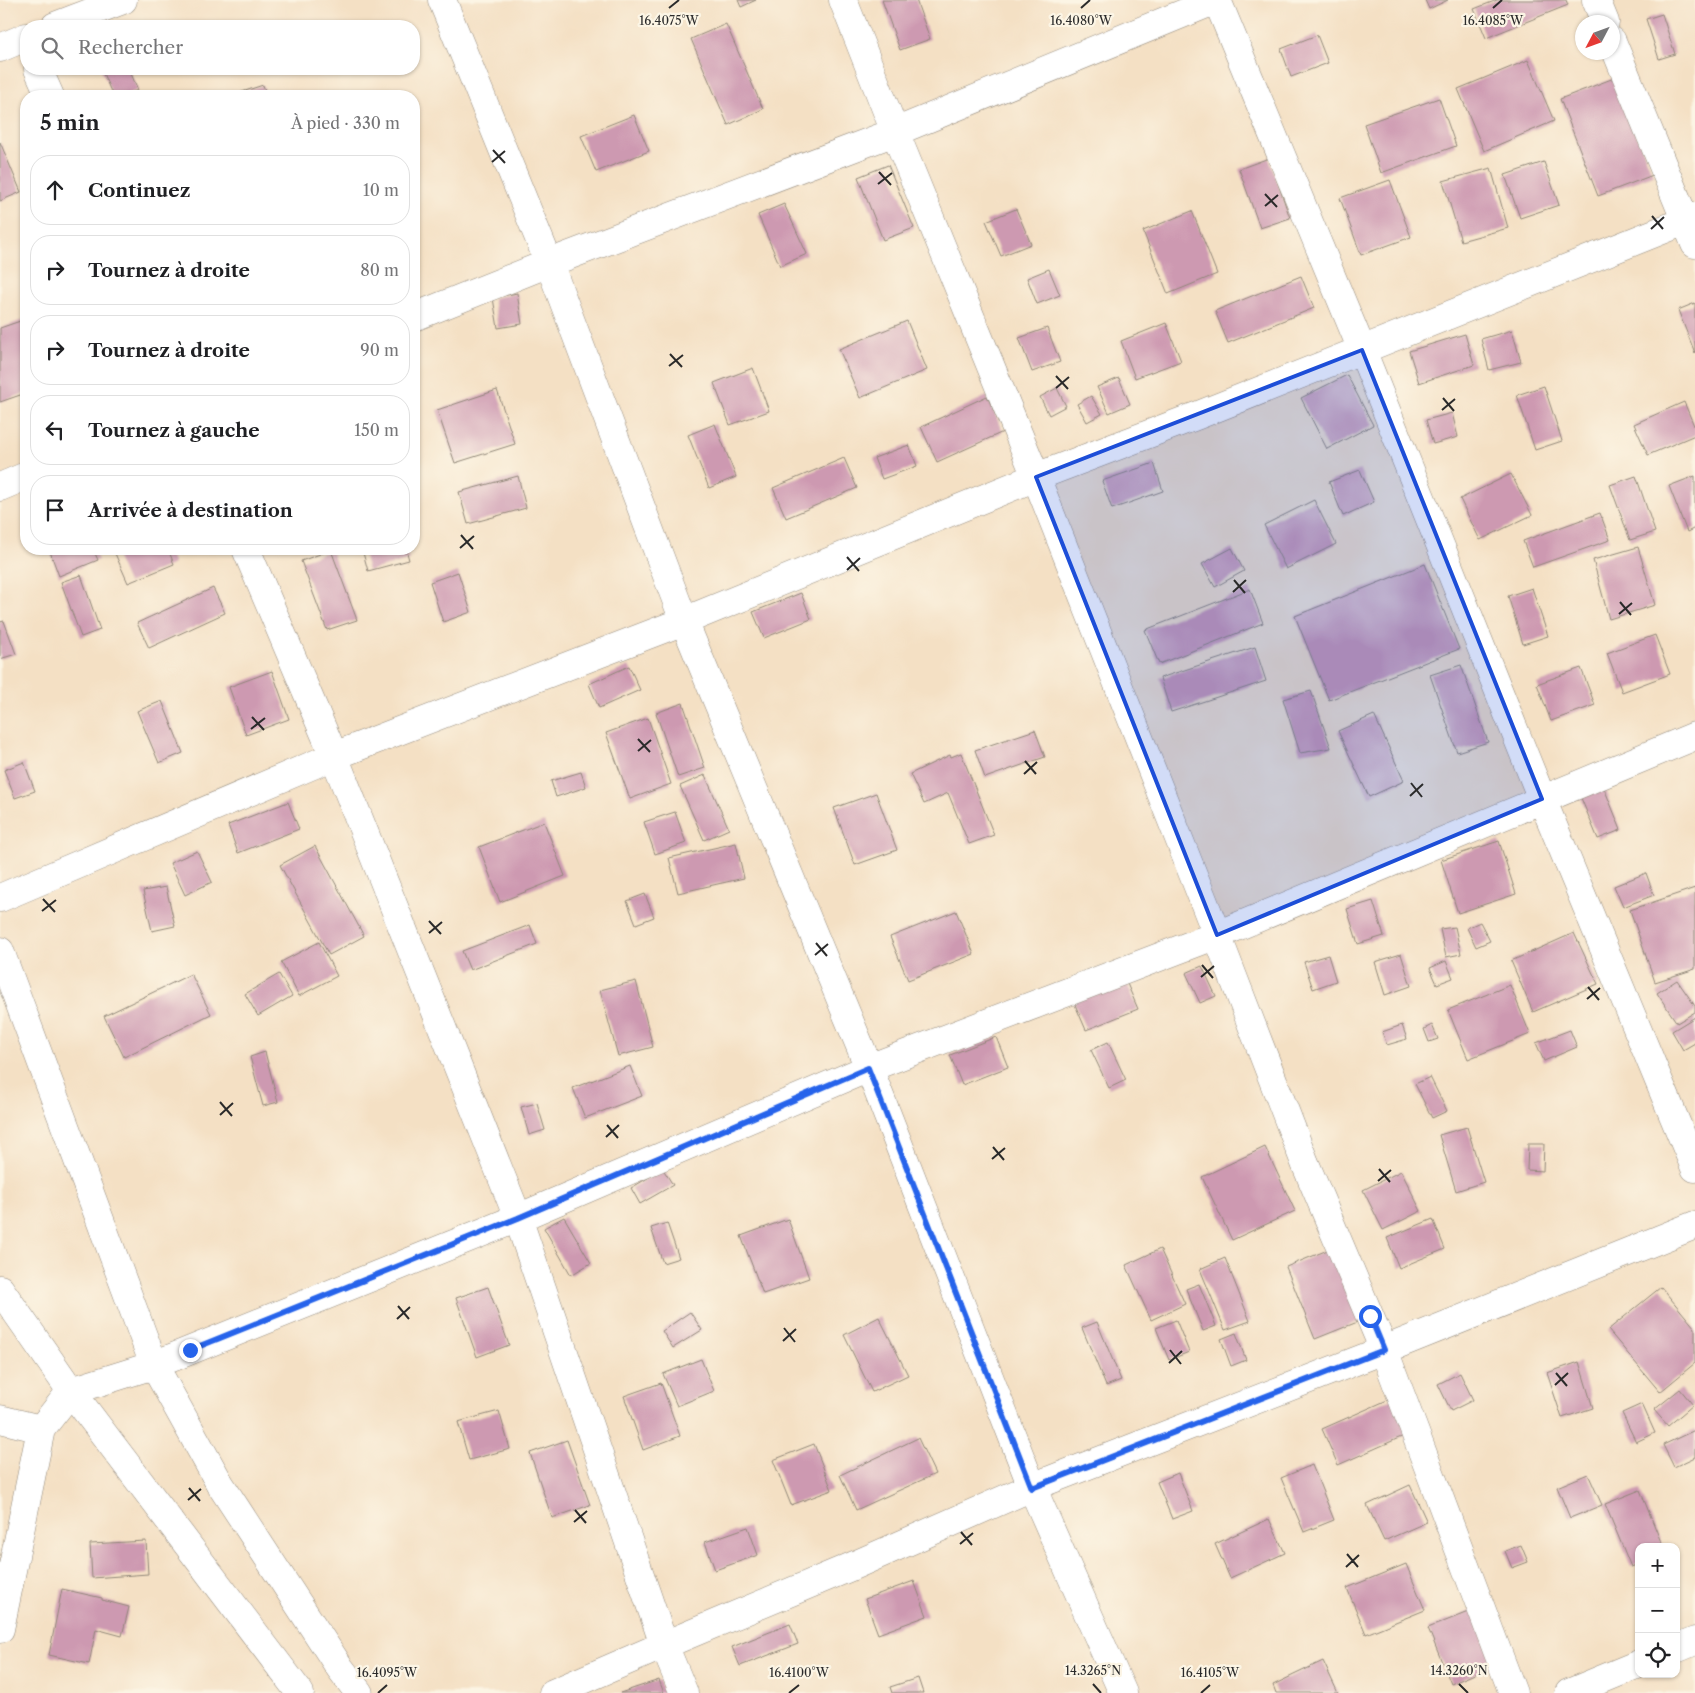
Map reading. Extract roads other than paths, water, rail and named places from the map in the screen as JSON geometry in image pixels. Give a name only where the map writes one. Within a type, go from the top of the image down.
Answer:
[{"type":"street","points":[[71,20],[123,0]]},
{"type":"street","points":[[442,0],[549,263],[684,621],[868,1068],[1032,1488],[1123,1693]]},
{"type":"street","points":[[843,0],[1036,477],[1217,935],[1304,1163],[1384,1350],[1513,1693]]},
{"type":"street","points":[[420,315],[549,263],[895,132],[1216,0],[1362,350],[1542,799],[1695,1168]]},
{"type":"street","points":[[1596,0],[1602,15]]},
{"type":"street","points":[[0,898],[334,756],[684,621],[1036,477],[1362,350],[1692,227],[1620,60]]},
{"type":"street","points":[[41,75],[47,90]]},
{"type":"street","points":[[0,487],[20,479]]},
{"type":"street","points":[[249,555],[334,756],[518,1218],[664,1644],[684,1693]]},
{"type":"street","points":[[0,1629],[4,1602],[41,1429],[71,1391],[154,1365],[518,1218],[868,1068],[1217,935],[1695,736]]},
{"type":"street","points":[[0,951],[154,1365],[220,1484],[340,1668],[359,1693]]},
{"type":"street","points":[[553,1693],[1032,1488],[1384,1350],[1695,1225]]},
{"type":"street","points":[[0,1289],[71,1391],[300,1693]]},
{"type":"street","points":[[0,1420],[41,1429]]},
{"type":"street","points":[[1680,1647],[1695,1641]]},
{"type":"street","points":[[1569,1693],[1635,1666]]}]
